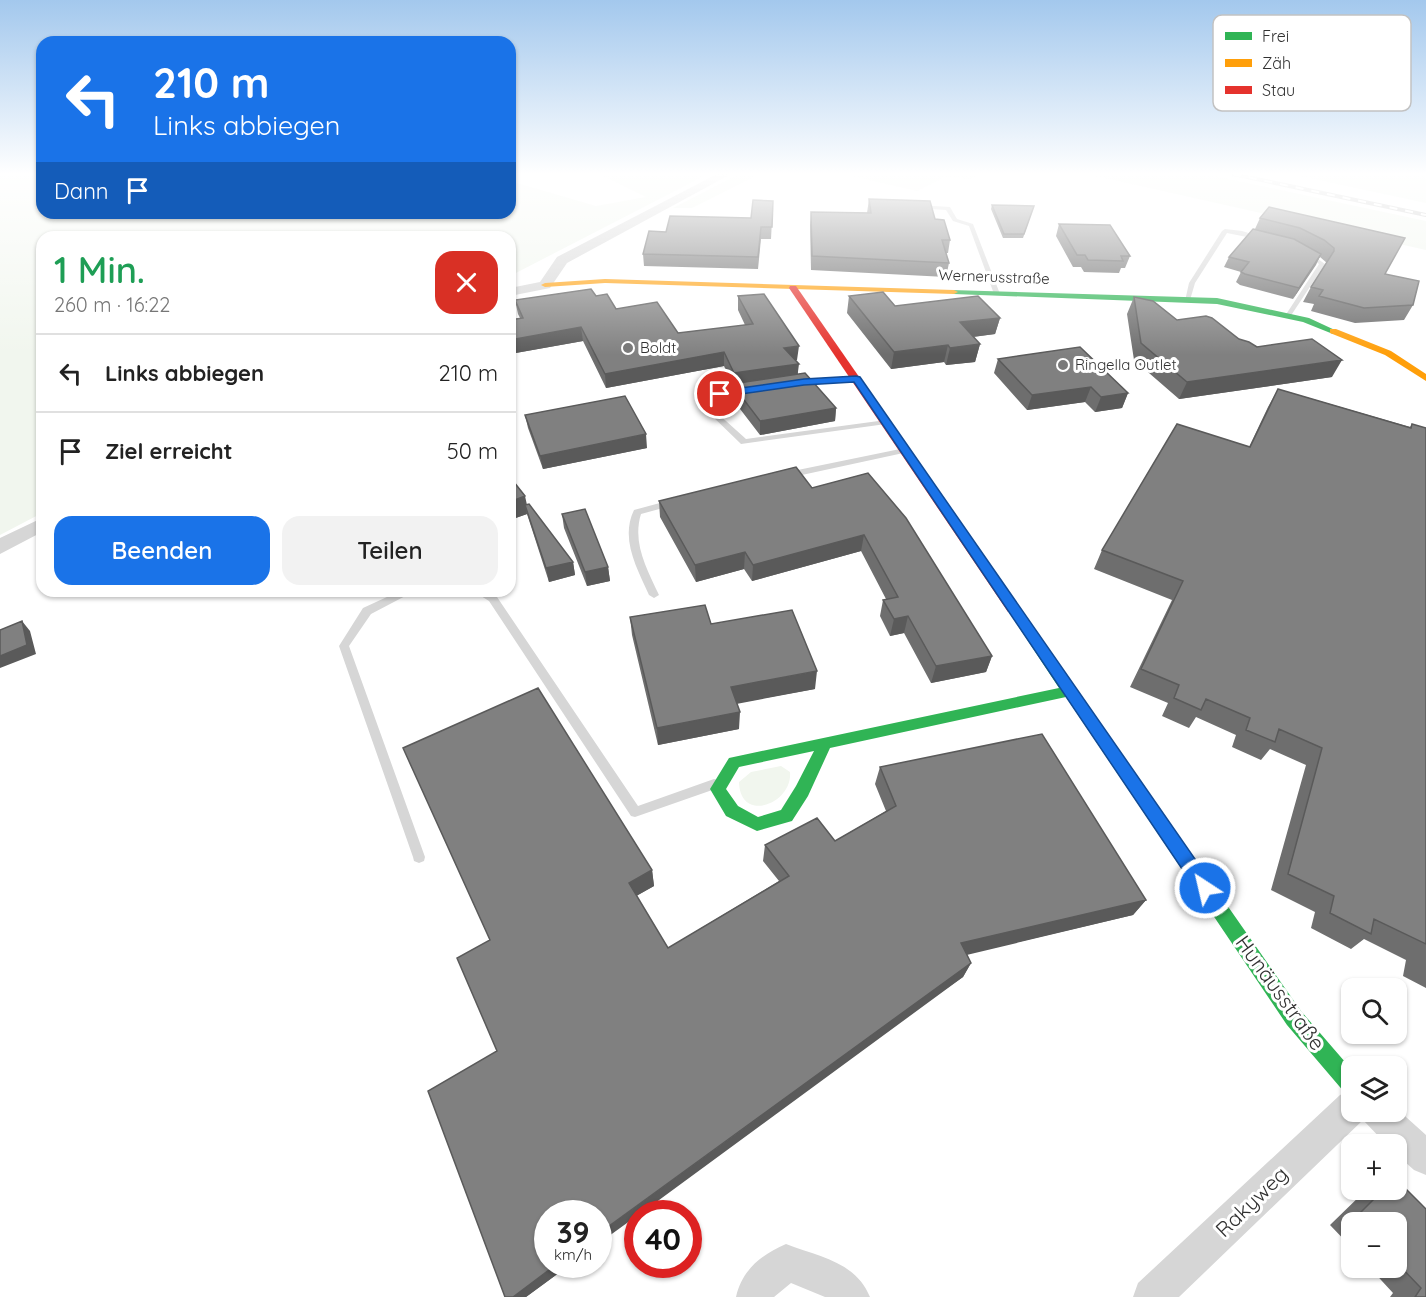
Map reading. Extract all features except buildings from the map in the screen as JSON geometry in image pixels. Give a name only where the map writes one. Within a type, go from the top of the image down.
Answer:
[{"type":"street","points":[[516,291],[545,285],[562,260],[610,235]]},
{"type":"street","name":"Wernerusstraße","points":[[545,285],[605,281],[1216,301],[1306,320],[1388,353],[1426,378]]},
{"type":"street","name":"Hunäusstraße","points":[[793,288],[1294,1018],[1341,1073]]},
{"type":"street","points":[[0,547],[36,527]]},
{"type":"street","points":[[825,743],[802,791],[786,816],[757,824],[732,811],[718,789],[734,762],[1069,691]]},
{"type":"street","name":"Rakyweg","points":[[1152,1297],[1341,1117]]},
{"type":"street","points":[[1387,1122],[1426,1158]]},
{"type":"street","points":[[755,1297],[757,1287],[786,1263],[837,1282],[851,1297]]},
{"type":"lane","points":[[975,235],[997,294]]},
{"type":"lane","points":[[1187,300],[1192,284],[1223,235]]},
{"type":"lane","points":[[1248,235],[1270,240]]},
{"type":"lane","points":[[1288,316],[1322,264],[1297,249]]},
{"type":"lane","points":[[793,384],[856,379]]},
{"type":"lane","points":[[762,388],[720,394],[712,412],[744,442],[886,422]]},
{"type":"lane","points":[[777,477],[905,450]]},
{"type":"lane","points":[[654,595],[633,545],[632,523],[637,512],[682,500]]},
{"type":"lane","points":[[396,597],[367,611],[344,646],[419,857]]},
{"type":"lane","points":[[489,597],[493,599],[635,812],[723,781]]},
{"type":"shaded area","points":[[0,235],[36,235],[36,516],[0,535]]},
{"type":"shaded area","points":[[516,235],[591,235],[516,273]]},
{"type":"shaded area","points":[[1357,235],[1426,235],[1426,250]]},
{"type":"shaded area","points":[[781,766],[790,772],[789,783],[783,793],[766,805],[756,806],[748,803],[742,795],[739,782],[751,772]]},
{"type":"traffic: fast","points":[[954,292],[1217,301],[1306,320],[1333,331]]},
{"type":"traffic: fast","points":[[1013,609],[1294,1018],[1341,1073]]},
{"type":"traffic: fast","points":[[825,743],[802,791],[786,816],[757,824],[732,811],[718,789],[734,762],[1069,691]]},
{"type":"traffic: slow","points":[[545,285],[605,281],[954,292]]},
{"type":"traffic: slow","points":[[1333,331],[1388,353],[1426,378]]},
{"type":"traffic: jam","points":[[793,288],[1013,609]]},
{"type":"place","name":"Boldt","points":[[628,348]]},
{"type":"place","name":"Ringella Outlet","points":[[1063,365]]},
{"type":"route","points":[[720,394],[804,382],[856,379],[1205,888]]}]
